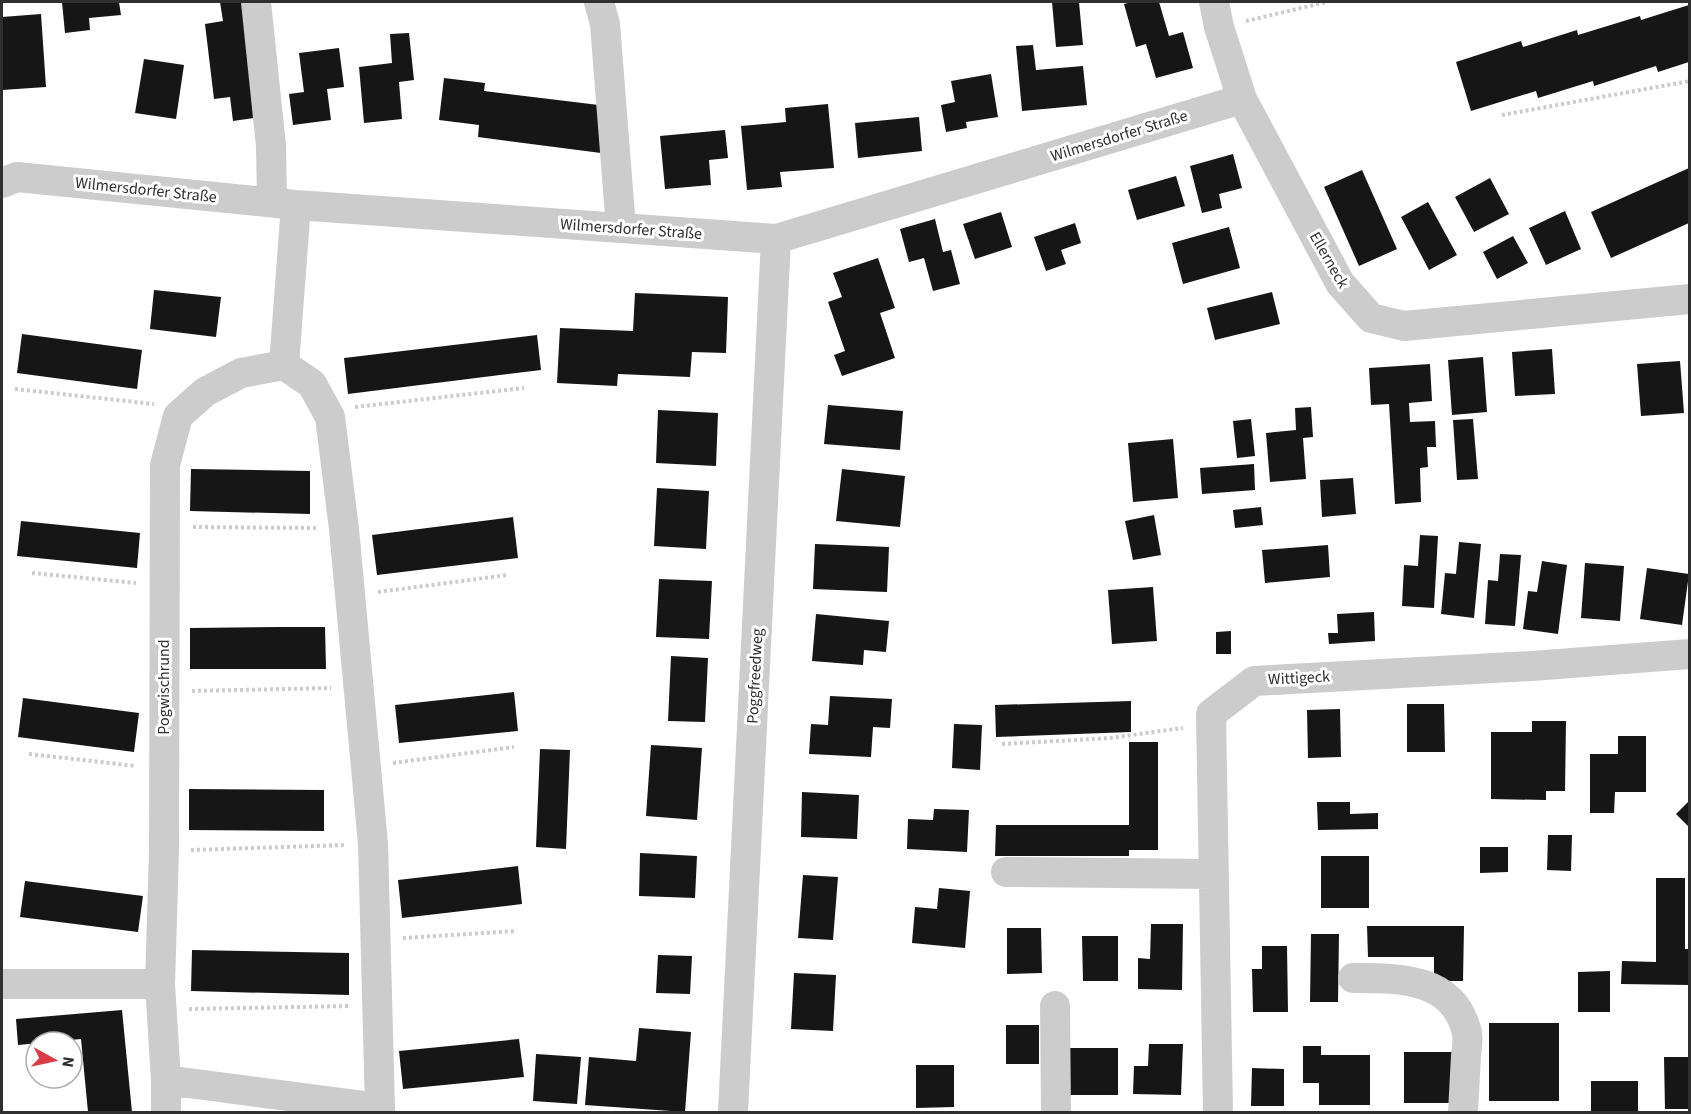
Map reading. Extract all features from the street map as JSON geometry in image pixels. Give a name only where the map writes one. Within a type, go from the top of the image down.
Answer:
[{"type":"street","points":[[256,2],[271,146],[284,203],[284,365]]},
{"type":"street","points":[[599,2],[605,24],[621,228]]},
{"type":"street","name":"Ellerneck","points":[[1217,14],[1242,99],[1340,283],[1371,318],[1404,326],[1689,299]]},
{"type":"street","name":"Wilmersdorfer Straße","points":[[2,183],[17,177],[284,203],[776,239],[1242,99]]},
{"type":"street","name":"Poggfreedweg","points":[[733,1113],[776,239]]},
{"type":"street","points":[[166,1080],[380,1110],[373,844],[351,596],[330,417],[312,384],[284,365],[241,373],[205,392],[178,416]]},
{"type":"street","name":"Pogwischrund","points":[[166,1113],[161,997],[164,851],[165,465],[178,416]]},
{"type":"street","name":"Wittigeck","points":[[1211,724],[1211,714],[1254,681],[1532,666],[1689,654]]},
{"type":"street","points":[[1211,724],[1218,1113]]},
{"type":"street","points":[[1006,872],[1213,874]]},
{"type":"street","points":[[1353,978],[1391,978],[1418,983],[1443,993],[1458,1009],[1467,1035],[1463,1113]]},
{"type":"street","points":[[2,984],[161,997]]},
{"type":"street","points":[[1055,1006],[1056,1113]]},
{"type":"path","points":[[1217,14],[1326,2]]},
{"type":"path","points":[[1502,115],[1689,81]]},
{"type":"path","points":[[326,410],[524,388]]},
{"type":"path","points":[[15,389],[162,405],[178,416]]},
{"type":"path","points":[[165,527],[344,529]]},
{"type":"path","points":[[32,573],[165,586]]},
{"type":"path","points":[[351,596],[508,575]]},
{"type":"path","points":[[164,692],[359,687]]},
{"type":"path","points":[[1002,744],[1110,738],[1211,724]]},
{"type":"path","points":[[367,766],[514,747]]},
{"type":"path","points":[[28,754],[164,769]]},
{"type":"path","points":[[164,851],[373,844]]},
{"type":"path","points":[[376,940],[517,931]]},
{"type":"path","points":[[161,997],[377,1005]]},
{"type":"building","points":[[62,2],[119,2],[121,15],[89,18],[90,30],[65,33]]},
{"type":"building","points":[[220,2],[242,2],[254,118],[233,121],[230,97],[214,99],[205,24],[223,21]]},
{"type":"building","points":[[1052,2],[1079,2],[1083,45],[1056,47]]},
{"type":"building","points":[[1159,2],[1169,36],[1183,32],[1193,68],[1156,78],[1146,44],[1136,47],[1124,4]]},
{"type":"building","points":[[1689,5],[1689,62],[1658,72],[1656,66],[1594,86],[1593,81],[1538,98],[1536,91],[1471,111],[1456,62],[1521,41],[1523,47],[1577,30],[1578,35],[1640,16],[1641,20]]},
{"type":"building","points":[[41,14],[46,87],[2,90],[2,17]]},
{"type":"building","points":[[409,33],[414,80],[399,82],[402,119],[364,123],[359,67],[392,63],[390,34]]},
{"type":"building","points":[[1033,45],[1036,70],[1083,66],[1087,105],[1022,111],[1016,46]]},
{"type":"building","points":[[339,48],[344,87],[327,89],[331,120],[293,125],[289,94],[304,92],[299,53]]},
{"type":"building","points":[[144,59],[184,65],[176,119],[135,113]]},
{"type":"building","points":[[991,74],[998,117],[966,122],[967,128],[946,132],[941,105],[955,102],[951,81]]},
{"type":"building","points":[[444,78],[485,83],[484,91],[607,106],[601,153],[478,137],[479,125],[439,120]]},
{"type":"building","points":[[828,104],[834,168],[780,172],[782,187],[747,190],[741,126],[786,122],[785,108]]},
{"type":"building","points":[[919,117],[922,151],[858,158],[855,123]]},
{"type":"building","points":[[725,130],[728,158],[709,160],[711,185],[665,189],[660,136]]},
{"type":"building","points":[[1233,154],[1242,188],[1219,194],[1222,208],[1202,213],[1190,166]]},
{"type":"building","points":[[1689,168],[1689,223],[1611,258],[1591,212]]},
{"type":"building","points":[[1362,170],[1397,249],[1359,266],[1324,187]]},
{"type":"building","points":[[1176,176],[1185,206],[1137,220],[1128,190]]},
{"type":"building","points":[[1490,178],[1509,214],[1474,232],[1455,197]]},
{"type":"building","points":[[1428,202],[1457,255],[1429,270],[1401,217]]},
{"type":"building","points":[[1565,211],[1581,249],[1546,265],[1529,228]]},
{"type":"building","points":[[1001,212],[1012,247],[975,259],[963,224]]},
{"type":"building","points":[[935,219],[943,252],[951,250],[960,284],[933,291],[924,258],[909,262],[900,229]]},
{"type":"building","points":[[1075,223],[1081,243],[1061,250],[1066,264],[1046,271],[1034,237]]},
{"type":"building","points":[[1229,227],[1240,268],[1183,284],[1172,243]]},
{"type":"building","points":[[1513,236],[1528,263],[1497,279],[1483,252]]},
{"type":"building","points":[[878,258],[895,308],[880,313],[895,358],[842,376],[834,355],[845,351],[828,302],[842,297],[833,273]]},
{"type":"building","points":[[154,290],[221,297],[216,337],[150,329]]},
{"type":"building","points":[[1272,292],[1280,324],[1215,340],[1207,308]]},
{"type":"building","points":[[635,293],[728,297],[726,353],[692,352],[690,377],[618,374],[617,386],[557,383],[560,328],[633,331]]},
{"type":"building","points":[[22,334],[142,350],[137,389],[17,373]]},
{"type":"building","points":[[537,335],[541,370],[348,394],[344,358]]},
{"type":"building","points":[[1552,349],[1555,394],[1515,396],[1512,352]]},
{"type":"building","points":[[1483,357],[1487,412],[1452,415],[1448,360]]},
{"type":"building","points":[[1680,361],[1684,413],[1641,416],[1637,364]]},
{"type":"building","points":[[1430,364],[1432,401],[1409,403],[1410,422],[1435,421],[1436,447],[1427,447],[1428,467],[1420,468],[1421,502],[1395,504],[1389,404],[1371,405],[1369,368]]},
{"type":"building","points":[[828,405],[903,411],[900,450],[824,444]]},
{"type":"building","points":[[1311,407],[1313,437],[1303,438],[1306,479],[1270,482],[1266,433],[1296,430],[1295,408]]},
{"type":"building","points":[[658,410],[718,413],[716,466],[656,463]]},
{"type":"building","points":[[1251,419],[1255,456],[1237,458],[1233,421]]},
{"type":"building","points":[[1473,419],[1478,479],[1457,480],[1453,420]]},
{"type":"building","points":[[1173,439],[1178,498],[1133,502],[1128,443]]},
{"type":"building","points":[[1254,464],[1255,490],[1202,494],[1200,468]]},
{"type":"building","points":[[191,469],[310,471],[310,514],[190,511]]},
{"type":"building","points":[[842,469],[905,476],[900,527],[836,521]]},
{"type":"building","points":[[1353,478],[1356,514],[1322,517],[1320,480]]},
{"type":"building","points":[[657,488],[709,491],[706,549],[654,546]]},
{"type":"building","points":[[1261,507],[1263,525],[1235,528],[1233,510]]},
{"type":"building","points":[[1154,515],[1161,555],[1133,560],[1125,521]]},
{"type":"building","points":[[513,517],[518,558],[377,575],[372,535]]},
{"type":"building","points":[[21,521],[140,533],[137,568],[17,556]]},
{"type":"building","points":[[1420,535],[1438,536],[1434,608],[1402,606],[1404,565],[1418,566]]},
{"type":"building","points":[[1459,542],[1481,544],[1474,618],[1441,614],[1445,573],[1456,574]]},
{"type":"building","points":[[815,544],[889,547],[887,592],[813,589]]},
{"type":"building","points":[[1328,545],[1330,577],[1265,583],[1262,550]]},
{"type":"building","points":[[1500,554],[1521,555],[1515,626],[1485,624],[1488,580],[1498,581]]},
{"type":"building","points":[[1542,561],[1567,565],[1558,634],[1523,629],[1528,591],[1537,592]]},
{"type":"building","points":[[1585,563],[1624,566],[1620,621],[1581,618]]},
{"type":"building","points":[[1647,568],[1689,574],[1682,625],[1640,619]]},
{"type":"building","points":[[659,579],[712,581],[709,639],[656,637]]},
{"type":"building","points":[[1153,587],[1157,641],[1112,644],[1108,590]]},
{"type":"building","points":[[1374,612],[1375,641],[1329,644],[1328,633],[1338,633],[1337,614]]},
{"type":"building","points":[[816,614],[889,621],[886,652],[864,650],[863,665],[812,661]]},
{"type":"building","points":[[325,627],[326,669],[190,669],[190,628]]},
{"type":"building","points":[[1231,631],[1231,654],[1216,654],[1216,632]]},
{"type":"building","points":[[671,656],[708,658],[705,722],[668,721]]},
{"type":"building","points":[[514,692],[518,731],[399,743],[395,705]]},
{"type":"building","points":[[830,696],[892,699],[890,728],[873,727],[871,757],[809,754],[811,724],[828,725]]},
{"type":"building","points":[[23,698],[139,713],[134,752],[18,737]]},
{"type":"building","points":[[1131,701],[1131,732],[996,737],[995,705]]},
{"type":"building","points":[[1407,704],[1444,704],[1445,752],[1407,752]]},
{"type":"building","points":[[1340,709],[1341,757],[1308,758],[1307,710]]},
{"type":"building","points":[[1532,721],[1566,721],[1565,791],[1546,791],[1546,800],[1491,799],[1491,732],[1532,732]]},
{"type":"building","points":[[954,724],[982,725],[980,770],[952,768]]},
{"type":"building","points":[[1618,736],[1646,736],[1646,792],[1615,792],[1614,813],[1590,813],[1590,754],[1618,754]]},
{"type":"building","points":[[1129,742],[1158,742],[1158,850],[1129,850],[1129,856],[995,856],[996,825],[1129,825]]},
{"type":"building","points":[[651,745],[702,748],[697,820],[646,816]]},
{"type":"building","points":[[540,749],[570,750],[566,849],[536,847]]},
{"type":"building","points":[[189,789],[324,790],[324,831],[189,830]]},
{"type":"building","points":[[802,792],[859,795],[857,839],[801,837]]},
{"type":"building","points":[[1689,801],[1689,827],[1676,814]]},
{"type":"building","points":[[1317,802],[1350,802],[1350,814],[1378,813],[1378,829],[1318,830]]},
{"type":"building","points":[[934,809],[969,810],[967,852],[907,849],[908,819],[933,820]]},
{"type":"building","points":[[1548,835],[1572,835],[1571,871],[1547,870]]},
{"type":"building","points":[[1480,847],[1508,847],[1508,872],[1480,873]]},
{"type":"building","points":[[640,853],[697,856],[695,898],[639,896]]},
{"type":"building","points":[[1321,856],[1369,856],[1369,908],[1321,908]]},
{"type":"building","points":[[518,866],[522,904],[402,918],[398,880]]},
{"type":"building","points":[[803,875],[838,877],[833,940],[798,938]]},
{"type":"building","points":[[1656,878],[1685,878],[1685,949],[1689,949],[1689,985],[1621,984],[1622,961],[1656,962]]},
{"type":"building","points":[[25,881],[143,896],[138,932],[20,917]]},
{"type":"building","points":[[939,888],[970,891],[965,948],[912,943],[915,907],[937,909]]},
{"type":"building","points":[[1151,924],[1183,924],[1182,990],[1138,989],[1138,958],[1150,959]]},
{"type":"building","points":[[1367,926],[1464,926],[1463,981],[1434,981],[1434,957],[1368,957]]},
{"type":"building","points":[[1007,928],[1041,928],[1042,973],[1007,974]]},
{"type":"building","points":[[1311,934],[1339,934],[1338,1002],[1310,1002]]},
{"type":"building","points":[[1082,936],[1118,936],[1118,981],[1083,981]]},
{"type":"building","points":[[1262,946],[1287,946],[1288,1012],[1253,1012],[1252,969],[1262,969]]},
{"type":"building","points":[[192,950],[349,953],[349,995],[191,991]]},
{"type":"building","points":[[658,955],[692,956],[690,994],[656,993]]},
{"type":"building","points":[[1610,971],[1610,1012],[1578,1012],[1578,972]]},
{"type":"building","points":[[794,973],[836,975],[833,1031],[791,1029]]},
{"type":"building","points":[[122,1010],[132,1112],[88,1112],[84,1070],[84,1030],[24,1030],[24,1044],[18,1045],[16,1019]]},
{"type":"building","points":[[1489,1023],[1559,1023],[1559,1101],[1489,1101]]},
{"type":"building","points":[[1006,1025],[1039,1025],[1039,1064],[1006,1064]]},
{"type":"building","points":[[639,1028],[691,1032],[685,1112],[585,1105],[589,1057],[636,1061]]},
{"type":"building","points":[[519,1039],[524,1077],[403,1089],[399,1051]]},
{"type":"building","points":[[1149,1044],[1183,1044],[1181,1095],[1133,1094],[1134,1066],[1148,1066]]},
{"type":"building","points":[[1303,1046],[1321,1046],[1321,1055],[1370,1055],[1370,1105],[1319,1105],[1319,1083],[1303,1083]]},
{"type":"building","points":[[1069,1048],[1118,1048],[1118,1095],[1069,1095]]},
{"type":"building","points":[[1404,1052],[1455,1052],[1455,1103],[1404,1103]]},
{"type":"building","points":[[536,1054],[581,1057],[577,1104],[533,1101]]},
{"type":"building","points":[[1664,1057],[1689,1057],[1689,1109],[1665,1109]]},
{"type":"building","points":[[916,1065],[954,1065],[954,1107],[916,1108]]},
{"type":"building","points":[[1252,1068],[1284,1069],[1284,1106],[1251,1106]]},
{"type":"building","points":[[1591,1081],[1638,1081],[1638,1112],[1591,1112]]}]
